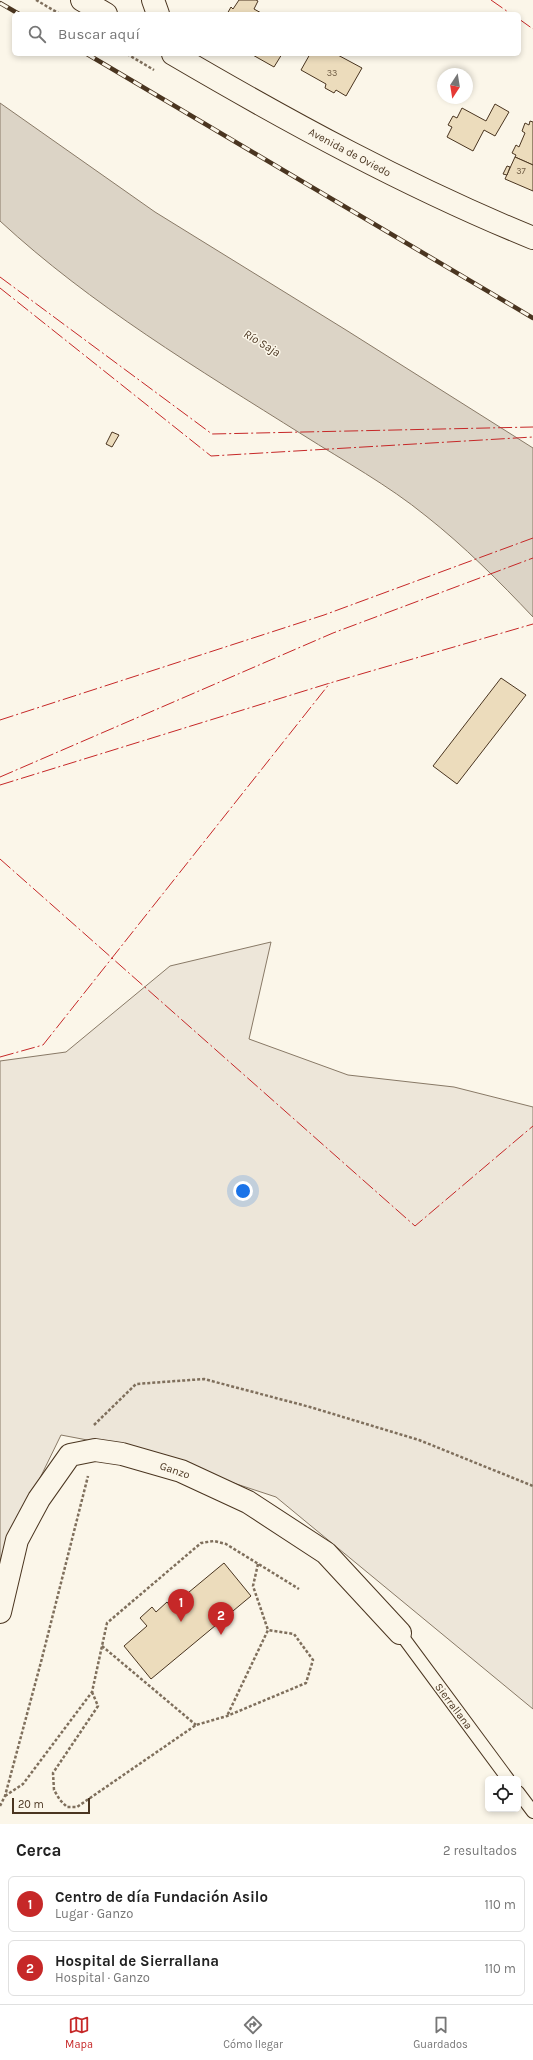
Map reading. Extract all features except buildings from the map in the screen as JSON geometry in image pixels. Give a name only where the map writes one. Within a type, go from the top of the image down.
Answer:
[{"type":"main road","points":[[152,0],[157,12]]},
{"type":"main road","name":"Avenida de Oviedo","points":[[180,57],[340,147],[464,209],[533,238]]},
{"type":"main road","name":"Ganzo","points":[[0,1612],[17,1540],[39,1499],[70,1454],[95,1450],[122,1454],[181,1470],[248,1502],[326,1553],[400,1633]]},
{"type":"lane","name":"Sierrallana","points":[[400,1633],[506,1776]]},
{"type":"lane","points":[[521,1796],[533,1812]]},
{"type":"path","points":[[36,0],[57,12]]},
{"type":"path","points":[[93,1426],[136,1384],[204,1379],[310,1407],[419,1440],[533,1486]]},
{"type":"path","points":[[0,1806],[5,1796],[95,1450]]},
{"type":"path","points":[[5,1796],[23,1784],[92,1692],[107,1623],[201,1543],[214,1541],[226,1544],[299,1589]]},
{"type":"path","points":[[227,1716],[268,1630],[253,1586],[258,1564]]},
{"type":"path","points":[[92,1692],[98,1706],[54,1773],[54,1790],[60,1800],[67,1807],[77,1807],[196,1725],[227,1716],[306,1683],[313,1660],[294,1634],[268,1630]]},
{"type":"path","points":[[102,1646],[196,1725]]},
{"type":"shaded area","points":[[271,942],[249,1039],[348,1075],[454,1087],[533,1107],[533,1709],[276,1497],[124,1447],[61,1435],[0,1560],[0,1061],[66,1052],[170,966]]},
{"type":"water","name":"Río Saja","points":[[0,103],[155,212],[533,448],[533,617],[468,552],[440,527],[397,494],[224,386],[146,335],[71,281],[0,221]]},
{"type":"railway","points":[[0,3],[16,12]]},
{"type":"railway","points":[[90,56],[533,318]]},
{"type":"power","points":[[491,0],[508,12]]},
{"type":"power","points":[[521,20],[533,29]]},
{"type":"power","points":[[0,277],[212,434],[533,427]]},
{"type":"power","points":[[0,288],[211,456],[533,437]]},
{"type":"power","points":[[0,720],[324,615],[533,538]]},
{"type":"power","points":[[0,777],[333,633],[533,558]]},
{"type":"power","points":[[0,785],[330,683],[533,624]]},
{"type":"power","points":[[0,1057],[43,1045],[330,683]]},
{"type":"power","points":[[0,859],[415,1226],[533,1126]]},
{"type":"place","name":"Centro de día Fundación Asilo","points":[[181,1622]]},
{"type":"place","name":"Hospital de Sierrallana","points":[[221,1635]]}]
